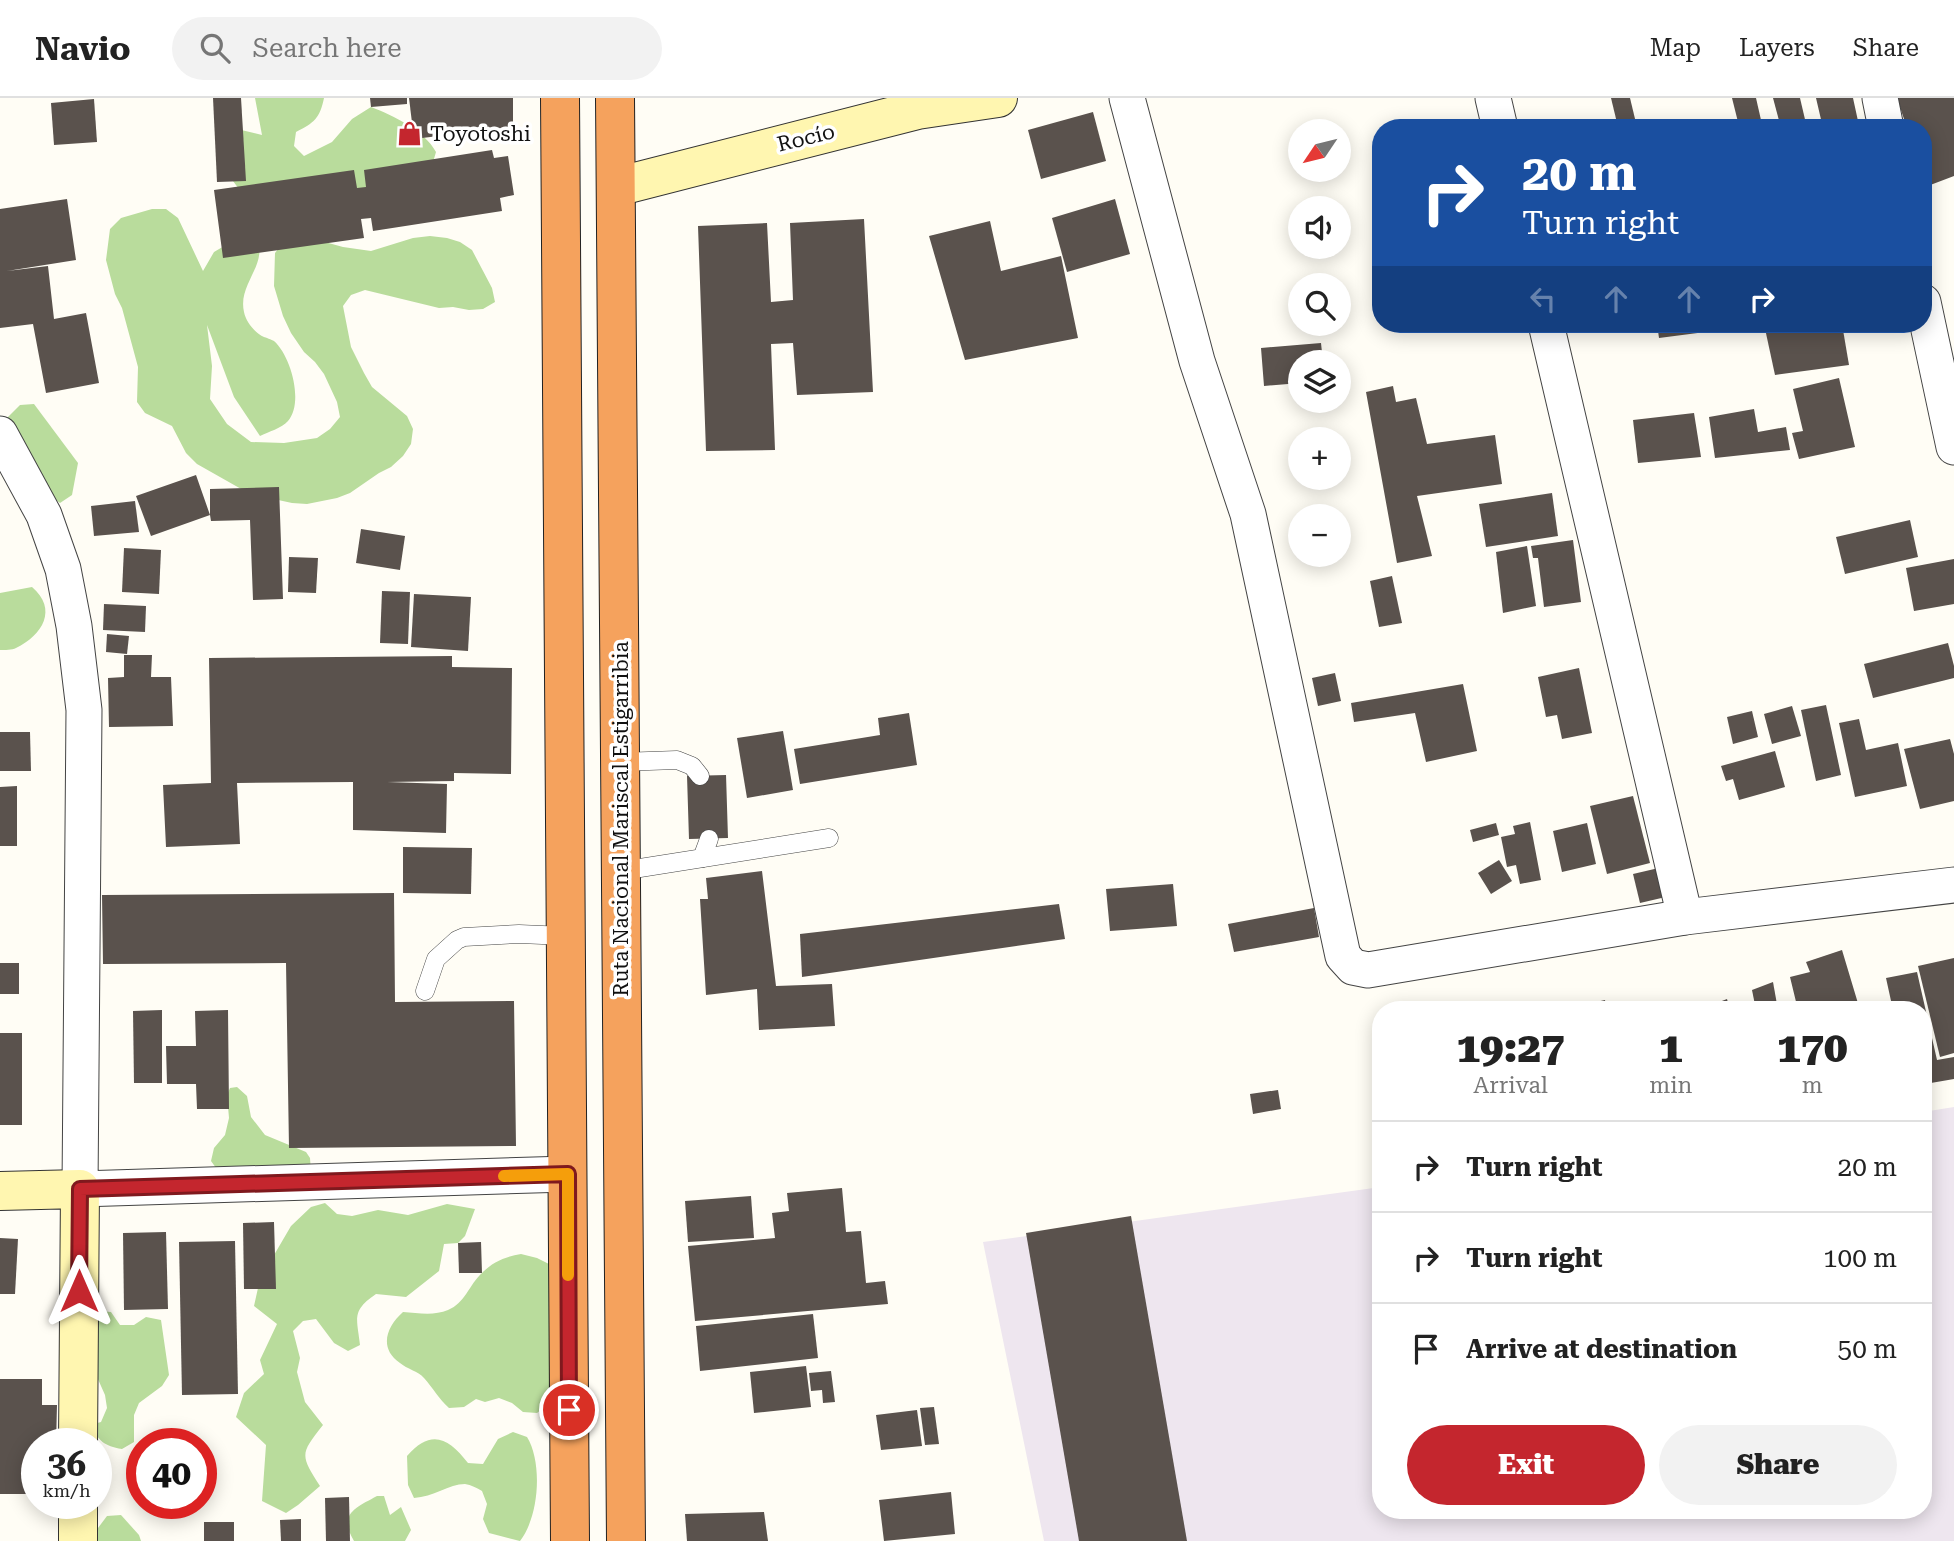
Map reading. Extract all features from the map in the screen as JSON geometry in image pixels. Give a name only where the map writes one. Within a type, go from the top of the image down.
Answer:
[{"type":"highway","points":[[560,98],[570,1541]]},
{"type":"highway","name":"Ruta Nacional Mariscal Estigarribia","points":[[615,98],[626,1541]]},
{"type":"main road","name":"Rocío","points":[[616,187],[917,110],[998,98]]},
{"type":"main road","points":[[0,1191],[80,1189],[78,1428]]},
{"type":"main road","points":[[78,1519],[78,1541]]},
{"type":"street","points":[[1127,98],[1197,361],[1248,514],[1343,956],[1353,967],[1368,970],[1685,917],[1954,885]]},
{"type":"street","points":[[1493,98],[1498,119]]},
{"type":"street","points":[[1880,98],[1884,119]]},
{"type":"street","points":[[1548,333],[1685,917]]},
{"type":"street","points":[[1930,333],[1954,447]]},
{"type":"street","points":[[0,434],[44,515],[63,569],[74,626],[84,710],[80,1189],[568,1174]]},
{"type":"lane","points":[[620,762],[677,760],[692,766],[700,776]]},
{"type":"lane","points":[[621,871],[829,838]]},
{"type":"lane","points":[[702,858],[709,839]]},
{"type":"lane","points":[[425,991],[436,959],[464,937],[519,934],[566,936]]},
{"type":"shaded area","points":[[1954,1107],[1954,1541],[1044,1541],[983,1242],[1372,1188],[1372,1519],[1932,1519],[1932,1111]]},
{"type":"green space","points":[[255,98],[324,98],[315,119],[296,132],[294,146],[304,156],[332,142],[352,119],[371,107],[399,119],[431,144],[436,152],[431,169],[411,194],[239,189],[220,164],[233,128],[262,135]]},
{"type":"green space","points":[[152,209],[166,209],[178,218],[203,271],[214,252],[253,229],[258,241],[258,262],[245,291],[244,312],[254,330],[274,341],[286,357],[295,392],[293,413],[279,428],[260,436],[234,397],[207,325],[212,366],[210,399],[227,424],[251,442],[284,443],[317,438],[330,429],[340,417],[337,402],[324,374],[304,352],[283,316],[274,286],[275,253],[285,240],[314,239],[371,251],[413,238],[447,238],[472,250],[492,288],[495,302],[483,309],[469,310],[439,308],[365,290],[351,295],[343,306],[351,347],[372,387],[407,416],[413,429],[411,444],[391,467],[350,493],[337,498],[307,504],[250,494],[197,464],[186,453],[172,426],[145,413],[137,402],[138,367],[106,260],[110,229],[121,218]]},
{"type":"green space","points":[[34,404],[78,463],[72,495],[60,503],[38,486],[0,425],[20,405]]},
{"type":"green space","points":[[32,587],[44,604],[44,621],[40,629],[26,643],[14,649],[0,650],[0,593]]},
{"type":"green space","points":[[237,1087],[247,1096],[251,1117],[265,1135],[306,1152],[310,1158],[311,1172],[229,1186],[211,1161],[214,1148],[225,1135],[229,1118],[227,1095],[230,1088]]},
{"type":"green space","points":[[325,1203],[337,1214],[352,1216],[378,1210],[408,1215],[447,1204],[475,1209],[465,1236],[458,1243],[444,1244],[439,1271],[406,1297],[376,1294],[363,1305],[357,1321],[360,1345],[348,1351],[334,1343],[316,1319],[303,1321],[293,1331],[300,1358],[297,1372],[305,1402],[323,1425],[310,1442],[305,1455],[320,1486],[286,1513],[262,1501],[266,1445],[236,1417],[244,1393],[264,1374],[260,1360],[277,1324],[254,1306],[260,1279],[291,1226],[311,1207]]},
{"type":"green space","points":[[521,1254],[549,1264],[551,1388],[548,1404],[537,1413],[523,1412],[512,1403],[499,1398],[485,1402],[476,1399],[464,1407],[449,1408],[422,1376],[393,1357],[387,1344],[389,1330],[403,1312],[437,1313],[454,1307],[486,1269],[500,1260]]},
{"type":"green space","points":[[97,1311],[111,1312],[120,1325],[134,1325],[146,1317],[161,1320],[169,1375],[162,1386],[139,1403],[134,1415],[134,1428],[126,1428],[126,1447],[122,1449],[112,1446],[112,1428],[92,1428],[90,1425],[101,1422],[107,1408],[105,1395],[93,1368]]},
{"type":"green space","points":[[513,1432],[527,1437],[537,1475],[535,1504],[520,1541],[489,1533],[483,1519],[487,1504],[482,1491],[472,1486],[453,1486],[414,1498],[408,1485],[407,1456],[416,1447],[432,1439],[447,1442],[468,1463],[483,1464],[498,1439]]},
{"type":"green space","points":[[377,1496],[384,1496],[390,1515],[401,1507],[411,1530],[405,1541],[354,1541],[349,1532],[348,1518],[356,1508]]},
{"type":"green space","points":[[121,1515],[141,1541],[97,1541],[98,1528],[105,1519],[112,1519],[112,1516]]},
{"type":"building","points":[[213,98],[241,98],[246,181],[217,182]]},
{"type":"building","points":[[370,98],[407,98],[407,104],[371,107]]},
{"type":"building","points":[[409,98],[513,98],[513,127],[414,139]]},
{"type":"building","points":[[1611,98],[1630,98],[1635,119],[1616,119]]},
{"type":"building","points":[[1732,98],[1756,98],[1761,119],[1737,119]]},
{"type":"building","points":[[1773,98],[1800,98],[1805,119],[1779,119]]},
{"type":"building","points":[[1816,98],[1853,98],[1858,119],[1821,119]]},
{"type":"building","points":[[1897,98],[1954,98],[1954,176],[1932,184],[1932,119],[1904,119]]},
{"type":"building","points":[[94,99],[97,142],[54,145],[51,103]]},
{"type":"building","points":[[1093,112],[1106,161],[1041,179],[1028,130]]},
{"type":"building","points":[[492,150],[494,158],[508,156],[514,195],[500,198],[502,211],[373,231],[371,218],[361,219],[364,238],[223,258],[214,190],[354,170],[357,188],[366,187],[364,170]]},
{"type":"building","points":[[67,199],[76,260],[7,271],[48,266],[54,319],[86,313],[99,383],[46,393],[33,324],[0,328],[0,209]]},
{"type":"building","points":[[1115,199],[1130,254],[1067,272],[1052,218]]},
{"type":"building","points":[[864,219],[873,392],[797,395],[793,343],[771,344],[775,450],[706,451],[698,226],[767,223],[771,302],[793,300],[790,223]]},
{"type":"building","points":[[990,221],[1001,271],[1061,256],[1078,338],[965,360],[929,236]]},
{"type":"building","points":[[1658,333],[1698,333],[1659,338]]},
{"type":"building","points":[[1766,333],[1844,333],[1849,365],[1775,375]]},
{"type":"building","points":[[1321,343],[1322,350],[1288,350],[1288,384],[1264,386],[1261,348]]},
{"type":"building","points":[[1839,378],[1855,447],[1799,459],[1792,433],[1803,431],[1793,389]]},
{"type":"building","points":[[1393,386],[1396,402],[1416,398],[1427,444],[1495,435],[1502,484],[1417,496],[1432,556],[1397,563],[1366,392]]},
{"type":"building","points":[[1754,409],[1758,432],[1786,427],[1790,450],[1715,458],[1709,417]]},
{"type":"building","points":[[1694,413],[1701,457],[1638,463],[1633,420]]},
{"type":"building","points":[[196,475],[210,515],[151,536],[136,496]]},
{"type":"building","points":[[279,487],[283,599],[253,600],[250,520],[211,521],[210,489]]},
{"type":"building","points":[[1552,493],[1558,536],[1486,547],[1479,504]]},
{"type":"building","points":[[135,501],[139,532],[94,536],[91,506]]},
{"type":"building","points":[[1910,520],[1918,557],[1845,574],[1836,537]]},
{"type":"building","points":[[361,529],[405,536],[400,570],[356,563]]},
{"type":"building","points":[[1573,540],[1581,602],[1544,607],[1538,558],[1533,558],[1531,546]]},
{"type":"building","points":[[1527,546],[1536,606],[1503,613],[1496,552]]},
{"type":"building","points":[[124,548],[161,550],[159,594],[122,592]]},
{"type":"building","points":[[289,557],[318,558],[316,593],[288,592]]},
{"type":"building","points":[[1954,559],[1954,604],[1914,611],[1906,568]]},
{"type":"building","points":[[1392,576],[1402,623],[1379,627],[1370,581]]},
{"type":"building","points":[[382,591],[410,592],[408,644],[380,643]]},
{"type":"building","points":[[414,594],[471,597],[468,651],[411,647]]},
{"type":"building","points":[[104,604],[146,606],[145,632],[103,630]]},
{"type":"building","points":[[107,634],[129,636],[127,654],[106,652]]},
{"type":"building","points":[[1948,643],[1954,678],[1873,698],[1864,664]]},
{"type":"building","points":[[124,655],[152,655],[151,677],[171,677],[173,726],[109,727],[108,678],[124,677]]},
{"type":"building","points":[[452,656],[452,667],[512,668],[511,774],[454,773],[454,781],[387,782],[447,784],[446,833],[353,830],[353,782],[237,783],[240,844],[166,847],[163,785],[211,783],[209,658]]},
{"type":"building","points":[[1579,668],[1592,733],[1562,739],[1557,715],[1546,717],[1538,677]]},
{"type":"building","points":[[1335,673],[1341,701],[1318,706],[1312,678]]},
{"type":"building","points":[[1463,684],[1477,751],[1426,762],[1415,713],[1354,722],[1351,703]]},
{"type":"building","points":[[1826,705],[1841,775],[1816,781],[1801,710]]},
{"type":"building","points":[[1792,706],[1801,736],[1772,744],[1764,714]]},
{"type":"building","points":[[1752,711],[1758,737],[1733,744],[1727,717]]},
{"type":"building","points":[[909,713],[917,765],[800,784],[794,749],[880,735],[878,718]]},
{"type":"building","points":[[1859,719],[1866,750],[1898,743],[1907,786],[1855,797],[1839,723]]},
{"type":"building","points":[[783,731],[793,790],[747,798],[737,738]]},
{"type":"building","points":[[0,732],[30,732],[31,771],[0,771]]},
{"type":"building","points":[[1950,739],[1954,754],[1954,801],[1920,809],[1904,749]]},
{"type":"building","points":[[1775,751],[1785,787],[1739,800],[1733,779],[1726,781],[1721,766]]},
{"type":"building","points":[[726,775],[728,838],[689,839],[687,776]]},
{"type":"building","points":[[17,786],[17,846],[0,846],[0,787]]},
{"type":"building","points":[[1633,796],[1650,863],[1607,874],[1590,806]]},
{"type":"building","points":[[1530,822],[1541,880],[1520,884],[1516,865],[1507,867],[1501,837],[1515,834],[1513,826]]},
{"type":"building","points":[[1496,823],[1499,835],[1473,842],[1470,830]]},
{"type":"building","points":[[1587,823],[1596,864],[1562,872],[1553,831]]},
{"type":"building","points":[[403,847],[472,848],[471,894],[403,893]]},
{"type":"building","points":[[1499,860],[1512,881],[1491,894],[1478,873]]},
{"type":"building","points":[[1663,867],[1670,896],[1640,903],[1633,874]]},
{"type":"building","points":[[762,871],[776,986],[832,984],[835,1026],[759,1030],[757,989],[706,995],[700,899],[708,899],[706,878]]},
{"type":"building","points":[[1173,884],[1177,926],[1110,931],[1106,889]]},
{"type":"building","points":[[394,893],[395,1002],[514,1001],[516,1146],[289,1148],[286,963],[103,964],[102,895]]},
{"type":"building","points":[[1059,904],[1065,939],[802,977],[800,934]]},
{"type":"building","points":[[1314,908],[1319,937],[1234,952],[1228,924]]},
{"type":"building","points":[[1842,950],[1857,1001],[1796,1001],[1790,977],[1810,972],[1806,962]]},
{"type":"building","points":[[1954,958],[1954,1053],[1940,1057],[1932,1024],[1932,1001],[1926,1001],[1918,966]]},
{"type":"building","points":[[0,963],[19,963],[19,994],[0,994]]},
{"type":"building","points":[[1917,972],[1924,1001],[1891,1001],[1886,978]]},
{"type":"building","points":[[1773,982],[1776,1001],[1754,1001],[1752,990]]},
{"type":"building","points":[[162,1010],[162,1083],[134,1083],[133,1011]]},
{"type":"building","points":[[228,1010],[229,1109],[197,1109],[196,1084],[167,1084],[166,1046],[196,1046],[195,1011]]},
{"type":"building","points":[[0,1033],[22,1033],[22,1125],[0,1125]]},
{"type":"building","points":[[1932,1038],[1937,1060],[1954,1057],[1954,1079],[1932,1083]]},
{"type":"building","points":[[1278,1090],[1281,1109],[1253,1114],[1250,1094]]},
{"type":"building","points":[[842,1188],[846,1232],[861,1231],[866,1283],[885,1281],[888,1304],[695,1321],[688,1246],[775,1238],[772,1213],[789,1211],[787,1193]]},
{"type":"building","points":[[751,1196],[754,1238],[688,1242],[685,1201]]},
{"type":"building","points":[[1131,1216],[1187,1541],[1079,1541],[1026,1233]]},
{"type":"building","points":[[274,1222],[276,1289],[244,1289],[243,1223]]},
{"type":"building","points":[[166,1232],[168,1309],[124,1310],[123,1233]]},
{"type":"building","points":[[0,1238],[18,1239],[15,1294],[0,1294]]},
{"type":"building","points":[[235,1241],[238,1394],[182,1395],[179,1242]]},
{"type":"building","points":[[481,1242],[482,1273],[459,1273],[458,1243]]},
{"type":"building","points":[[813,1314],[818,1358],[700,1371],[696,1326]]},
{"type":"building","points":[[806,1366],[811,1407],[754,1413],[750,1372]]},
{"type":"building","points":[[831,1371],[835,1402],[823,1403],[822,1390],[811,1391],[809,1373]]},
{"type":"building","points":[[0,1379],[42,1379],[42,1405],[57,1405],[56,1428],[21,1428],[21,1494],[0,1494]]},
{"type":"building","points":[[934,1407],[939,1444],[925,1445],[920,1408]]},
{"type":"building","points":[[917,1410],[922,1446],[881,1450],[876,1415]]},
{"type":"building","points":[[951,1492],[955,1534],[884,1541],[879,1500]]},
{"type":"building","points":[[349,1497],[350,1541],[326,1541],[325,1498]]},
{"type":"building","points":[[764,1512],[768,1541],[687,1541],[685,1514]]},
{"type":"building","points":[[301,1519],[301,1541],[281,1541],[280,1520]]},
{"type":"building","points":[[204,1522],[234,1522],[234,1541],[204,1541]]},
{"type":"slow traffic","points":[[504,1176],[568,1174],[568,1275]]},
{"type":"place","name":"Toyotoshi","points":[[410,134]]},
{"type":"route","points":[[79,1291],[80,1189],[568,1174],[569,1410]]}]
